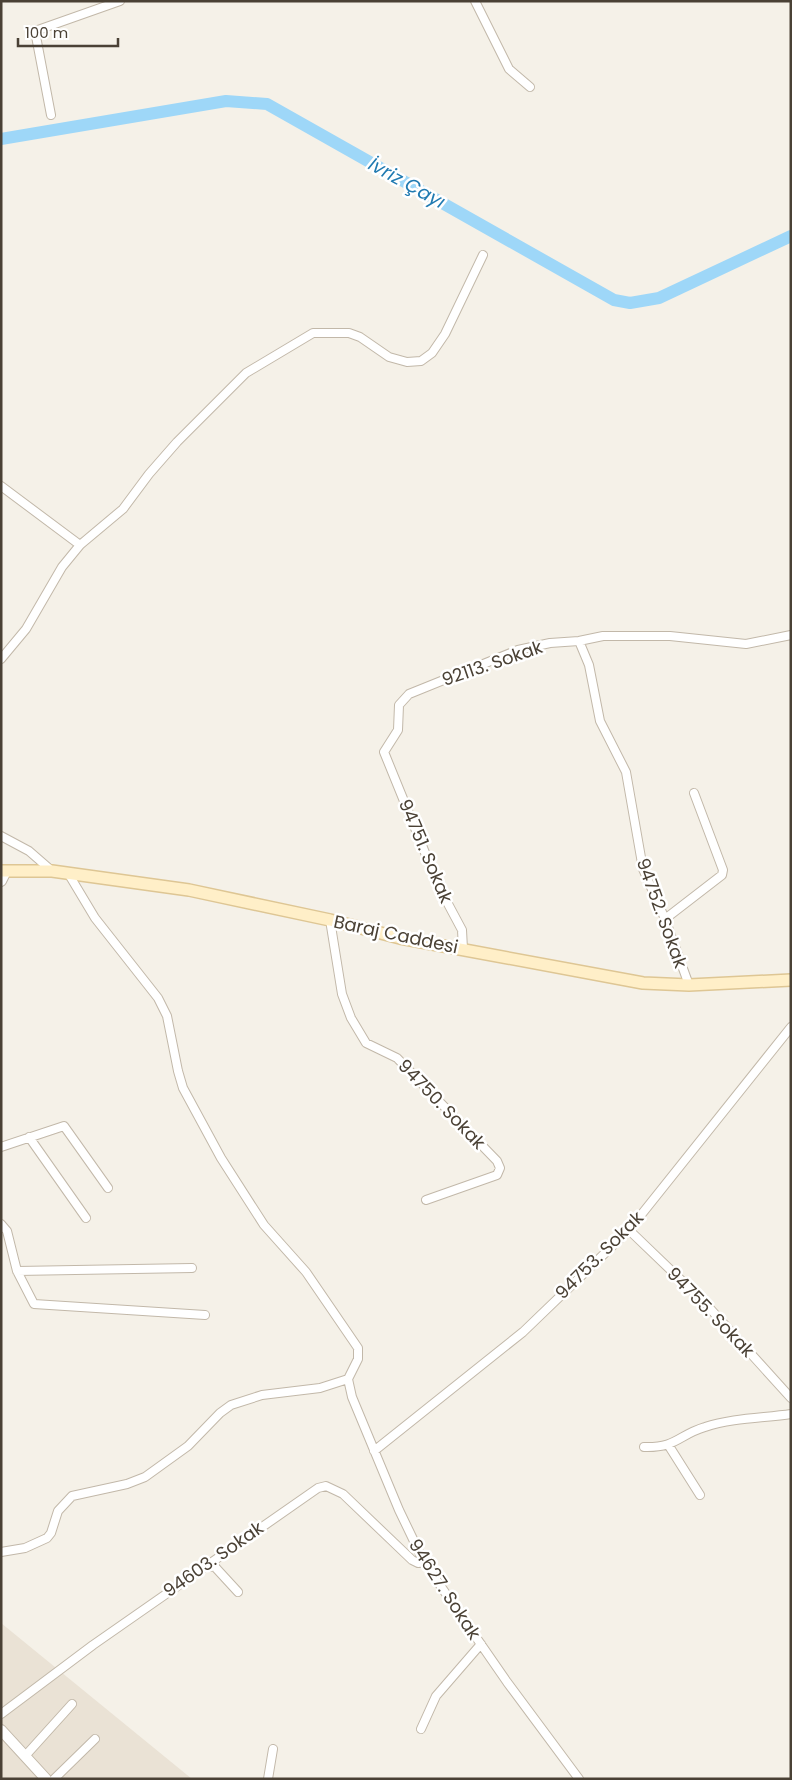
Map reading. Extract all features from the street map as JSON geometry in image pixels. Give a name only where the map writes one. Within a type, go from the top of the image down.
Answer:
[{"type":"main road","name":"Baraj Caddesi","points":[[3,875],[52,871],[189,890],[330,920],[400,938],[620,980],[661,985],[791,980]]},
{"type":"street","points":[[51,116],[35,31],[120,1]]},
{"type":"street","points":[[475,1],[509,69],[530,87]]},
{"type":"street","points":[[1,659],[26,629],[52,583],[80,545],[123,509],[177,442],[196,426],[246,373],[313,333],[349,333],[360,336],[389,357],[408,362],[421,361],[432,354],[464,298],[483,255]]},
{"type":"street","points":[[1,486],[80,545]]},
{"type":"street","name":"92113. Sokak","points":[[384,752],[398,730],[399,705],[409,694],[518,650],[550,643],[579,641],[604,636],[659,636],[746,644],[791,635]]},
{"type":"street","name":"94752. Sokak","points":[[579,641],[589,665],[600,721],[626,772],[643,869],[665,919],[689,985]]},
{"type":"street","name":"94751. Sokak","points":[[384,752],[439,886],[462,930],[463,950]]},
{"type":"street","points":[[665,919],[722,875],[722,870],[694,793]]},
{"type":"street","points":[[1,836],[29,852],[52,871]]},
{"type":"street","points":[[1,1552],[25,1548],[48,1538],[52,1533],[58,1511],[72,1496],[121,1486],[145,1477],[188,1446],[220,1413],[231,1405],[273,1393],[320,1388],[348,1379],[359,1353],[355,1341],[306,1272],[264,1225],[221,1158],[184,1088],[178,1071],[168,1021],[161,1003],[149,983],[100,924],[68,873]]},
{"type":"street","name":"94750. Sokak","points":[[330,920],[342,994],[351,1018],[366,1044],[397,1058],[497,1160],[500,1168],[497,1175],[493,1177],[426,1200]]},
{"type":"street","name":"94753. Sokak","points":[[374,1451],[523,1332],[629,1230],[791,1027]]},
{"type":"street","points":[[1,1147],[64,1126],[108,1188]]},
{"type":"street","points":[[29,1138],[86,1218]]},
{"type":"street","points":[[1,1224],[7,1231],[16,1271],[34,1304],[205,1315]]},
{"type":"street","name":"94755. Sokak","points":[[629,1230],[705,1302],[791,1398]]},
{"type":"street","points":[[16,1271],[192,1268]]},
{"type":"street","name":"94627. Sokak","points":[[348,1379],[352,1397],[374,1451],[402,1518],[424,1562],[579,1779]]},
{"type":"street","points":[[644,1447],[669,1446],[706,1426],[791,1414]]},
{"type":"street","points":[[669,1446],[700,1496]]},
{"type":"street","name":"94603. Sokak","points":[[1,1714],[93,1644],[318,1488],[326,1486],[343,1494],[412,1560],[418,1563],[424,1562]]},
{"type":"street","points":[[205,1566],[215,1567],[238,1592]]},
{"type":"street","points":[[421,1729],[436,1696],[481,1644]]},
{"type":"street","points":[[26,1755],[72,1704]]},
{"type":"street","points":[[1,1730],[26,1755],[46,1779]]},
{"type":"street","points":[[54,1779],[95,1739]]},
{"type":"street","points":[[268,1779],[273,1749]]},
{"type":"shaded area","points":[[1,1623],[192,1779],[1,1779]]},
{"type":"waterway","name":"İvriz Çayı","points":[[1,139],[226,101],[267,104],[614,300],[630,303],[659,298],[791,236]]}]
